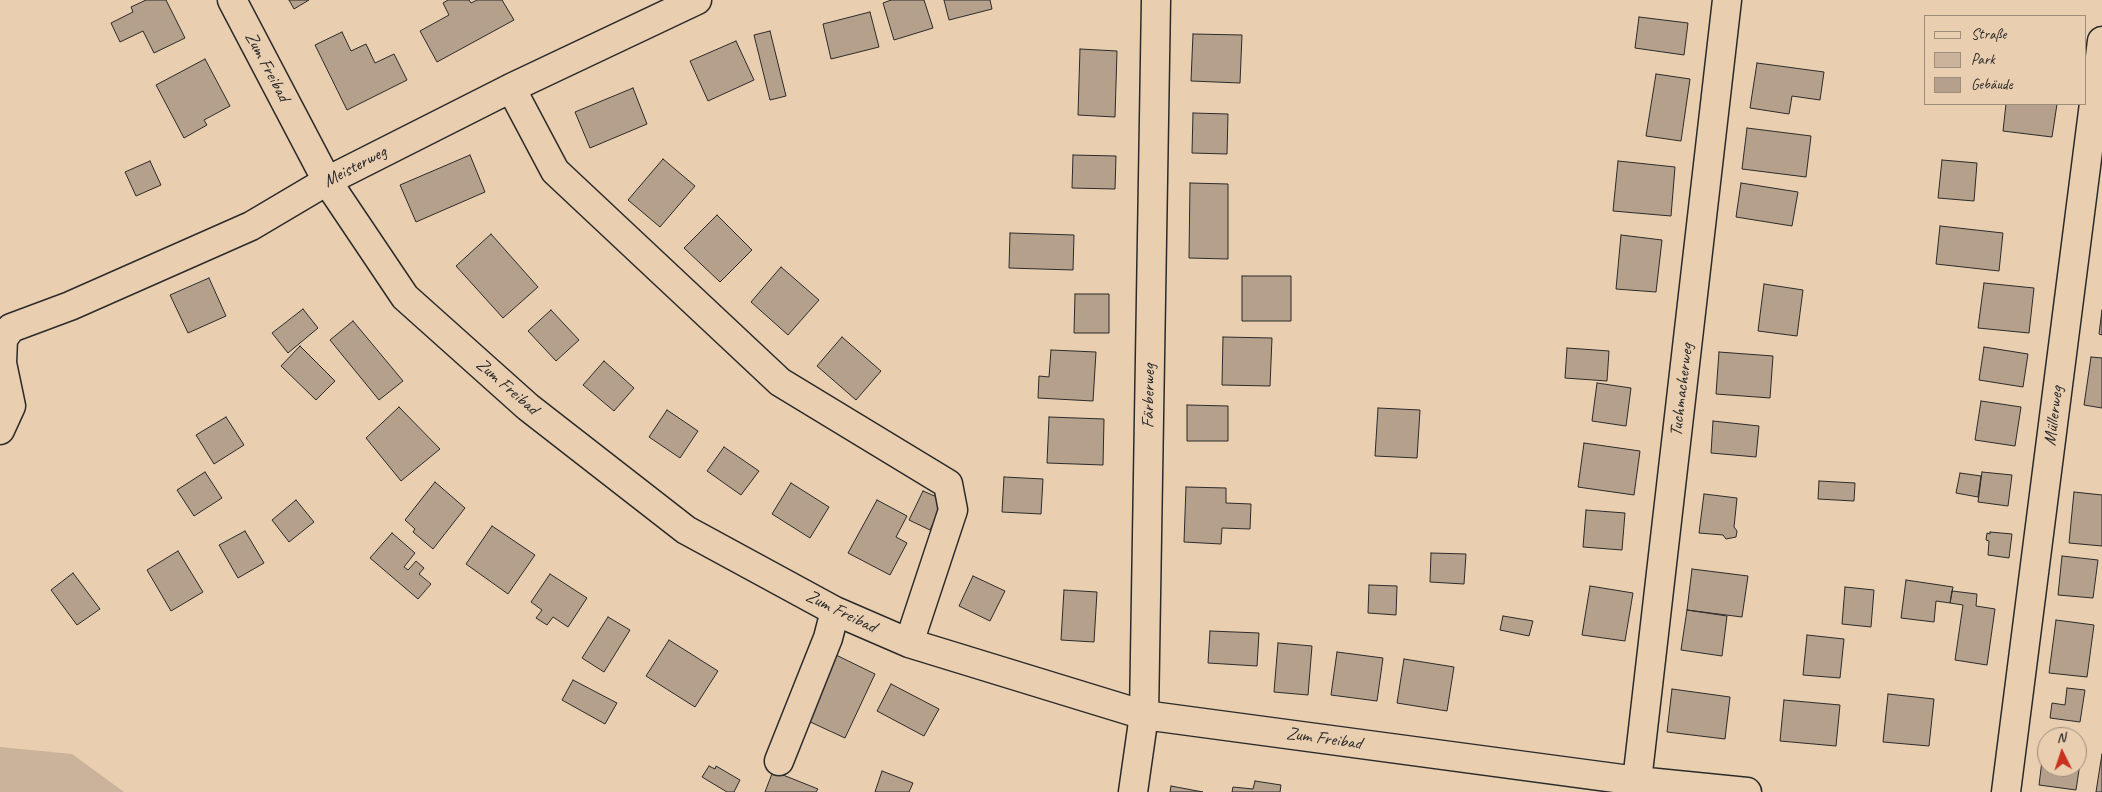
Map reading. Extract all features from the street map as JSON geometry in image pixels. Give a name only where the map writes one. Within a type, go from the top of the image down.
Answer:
[{"type":"street","name":"Zum Freibad","points":[[232,0],[327,181],[405,297],[528,407],[686,530],[835,611],[909,643],[1144,715],[1637,780],[1747,792]]},
{"type":"street","name":"Meisterweg","points":[[0,430],[12,406],[2,363],[4,339],[11,328],[70,306],[251,226],[327,181],[511,88],[697,0]]},
{"type":"street","name":"Färberweg","points":[[1133,792],[1144,715],[1156,0]]},
{"type":"street","name":"Tuchmacherweg","points":[[1637,780],[1727,0]]},
{"type":"street","name":"Müllerweg","points":[[2006,792],[2102,41]]},
{"type":"street","points":[[511,88],[555,171],[780,382],[948,484],[953,510],[909,643]]},
{"type":"street","points":[[779,761],[828,638],[835,611]]},
{"type":"green space","points":[[0,747],[72,754],[124,792],[0,792]]},
{"type":"building","points":[[146,0],[166,0],[185,38],[154,53],[143,31],[120,42],[111,23],[133,12],[131,7]]},
{"type":"building","points":[[289,0],[309,0],[294,9]]},
{"type":"building","points":[[448,0],[469,0],[471,3],[477,0],[502,0],[514,20],[437,62],[420,31],[449,15],[443,3]]},
{"type":"building","points":[[891,0],[924,0],[933,28],[894,40],[883,3]]},
{"type":"building","points":[[944,0],[990,0],[992,9],[949,20]]},
{"type":"building","points":[[870,12],[879,47],[831,59],[823,24]]},
{"type":"building","points":[[1639,17],[1688,23],[1684,55],[1635,48]]},
{"type":"building","points":[[770,31],[786,96],[770,100],[754,35]]},
{"type":"building","points":[[342,32],[351,51],[366,44],[375,63],[394,54],[407,80],[347,110],[315,45]]},
{"type":"building","points":[[1193,34],[1242,35],[1240,83],[1191,81]]},
{"type":"building","points":[[736,41],[754,80],[708,101],[690,61]]},
{"type":"building","points":[[1080,49],[1117,51],[1115,117],[1078,115]]},
{"type":"building","points":[[205,59],[230,106],[204,120],[207,125],[184,138],[156,85]]},
{"type":"building","points":[[1757,63],[1824,72],[1820,100],[1792,96],[1789,114],[1750,108]]},
{"type":"building","points":[[1656,74],[1690,79],[1681,141],[1646,136]]},
{"type":"building","points":[[633,88],[647,124],[590,148],[575,112]]},
{"type":"building","points":[[2006,105],[2057,105],[2052,137],[2003,131]]},
{"type":"building","points":[[1193,113],[1228,114],[1227,154],[1192,153]]},
{"type":"building","points":[[1747,128],[1811,136],[1806,177],[1742,169]]},
{"type":"building","points":[[470,155],[485,192],[416,222],[400,185]]},
{"type":"building","points":[[1073,155],[1116,156],[1115,189],[1072,188]]},
{"type":"building","points":[[663,159],[695,186],[660,227],[628,200]]},
{"type":"building","points":[[1942,160],[1977,163],[1974,201],[1938,198]]},
{"type":"building","points":[[150,161],[161,185],[136,196],[125,172]]},
{"type":"building","points":[[1618,161],[1675,167],[1671,216],[1613,211]]},
{"type":"building","points":[[1190,183],[1228,184],[1228,259],[1189,258]]},
{"type":"building","points":[[1741,183],[1798,192],[1792,226],[1736,217]]},
{"type":"building","points":[[717,215],[752,250],[720,282],[684,248]]},
{"type":"building","points":[[1940,226],[2003,233],[1999,271],[1936,264]]},
{"type":"building","points":[[1010,233],[1074,235],[1073,270],[1009,268]]},
{"type":"building","points":[[491,234],[538,287],[503,318],[456,266]]},
{"type":"building","points":[[1621,235],[1662,240],[1656,292],[1616,289]]},
{"type":"building","points":[[781,267],[819,300],[788,335],[751,302]]},
{"type":"building","points":[[1242,276],[1291,276],[1291,321],[1242,321]]},
{"type":"building","points":[[209,278],[226,316],[188,333],[170,295]]},
{"type":"building","points":[[1984,283],[2034,288],[2029,333],[1978,328]]},
{"type":"building","points":[[1764,284],[1803,290],[1797,336],[1758,331]]},
{"type":"building","points":[[1075,294],[1109,294],[1109,333],[1074,333]]},
{"type":"building","points":[[303,309],[318,328],[288,353],[272,333]]},
{"type":"building","points":[[551,310],[579,340],[556,361],[528,331]]},
{"type":"building","points":[[2102,310],[2102,335],[2099,334]]},
{"type":"building","points":[[353,321],[403,381],[379,400],[330,340]]},
{"type":"building","points":[[842,337],[881,371],[856,400],[817,366]]},
{"type":"building","points":[[1223,337],[1272,338],[1270,386],[1222,385]]},
{"type":"building","points":[[300,346],[335,381],[316,400],[281,366]]},
{"type":"building","points":[[1984,347],[2028,354],[2023,387],[1979,380]]},
{"type":"building","points":[[1567,348],[1609,351],[1607,381],[1565,378]]},
{"type":"building","points":[[1051,350],[1096,352],[1093,401],[1038,398],[1039,376],[1049,377]]},
{"type":"building","points":[[1719,352],[1773,356],[1770,398],[1716,394]]},
{"type":"building","points":[[2091,357],[2102,358],[2102,408],[2084,405]]},
{"type":"building","points":[[604,361],[634,388],[614,411],[583,385]]},
{"type":"building","points":[[1597,383],[1631,388],[1626,426],[1592,421]]},
{"type":"building","points":[[1981,401],[2021,407],[2015,446],[1975,440]]},
{"type":"building","points":[[1187,405],[1228,406],[1228,441],[1187,441]]},
{"type":"building","points":[[399,407],[440,449],[401,481],[366,438]]},
{"type":"building","points":[[1378,408],[1420,410],[1417,458],[1375,456]]},
{"type":"building","points":[[667,410],[698,431],[680,458],[649,437]]},
{"type":"building","points":[[226,417],[244,445],[214,464],[196,435]]},
{"type":"building","points":[[1049,417],[1104,419],[1103,465],[1047,463]]},
{"type":"building","points":[[1713,421],[1759,426],[1756,457],[1711,453]]},
{"type":"building","points":[[1584,443],[1640,451],[1634,495],[1578,487]]},
{"type":"building","points":[[724,447],[759,471],[741,495],[707,471]]},
{"type":"building","points":[[205,472],[222,498],[194,516],[177,490]]},
{"type":"building","points":[[1982,472],[2012,475],[2008,506],[1978,502]]},
{"type":"building","points":[[1960,473],[1981,476],[1978,497],[1956,493]]},
{"type":"building","points":[[1004,477],[1043,479],[1041,514],[1002,512]]},
{"type":"building","points":[[1819,481],[1855,483],[1854,501],[1818,499]]},
{"type":"building","points":[[435,482],[465,508],[433,549],[413,532],[415,529],[405,520]]},
{"type":"building","points":[[791,483],[829,507],[810,538],[772,514]]},
{"type":"building","points":[[1186,487],[1226,488],[1226,503],[1251,504],[1250,529],[1222,528],[1221,544],[1184,542]]},
{"type":"building","points":[[923,491],[944,500],[930,530],[909,520]]},
{"type":"building","points":[[2074,492],[2102,495],[2102,546],[2069,543]]},
{"type":"building","points":[[1704,494],[1737,498],[1734,527],[1737,531],[1736,537],[1726,539],[1723,535],[1699,533]]},
{"type":"building","points":[[296,500],[314,522],[289,542],[272,520]]},
{"type":"building","points":[[877,500],[907,516],[896,537],[907,543],[890,575],[848,553]]},
{"type":"building","points":[[1586,510],[1625,513],[1622,550],[1583,547]]},
{"type":"building","points":[[492,526],[535,555],[508,594],[466,564]]},
{"type":"building","points":[[245,531],[264,563],[238,578],[219,545]]},
{"type":"building","points":[[1990,532],[2012,534],[2009,558],[1988,555],[1989,541],[1986,540],[1987,533],[1990,534]]},
{"type":"building","points":[[392,533],[415,553],[404,567],[408,570],[416,561],[424,568],[419,574],[431,584],[418,599],[370,558]]},
{"type":"building","points":[[178,551],[203,592],[171,611],[147,570]]},
{"type":"building","points":[[1431,553],[1466,554],[1464,584],[1430,582]]},
{"type":"building","points":[[2062,556],[2098,560],[2093,598],[2058,595]]},
{"type":"building","points":[[1692,569],[1748,576],[1742,617],[1687,610]]},
{"type":"building","points":[[73,573],[100,609],[77,625],[51,590]]},
{"type":"building","points":[[550,574],[587,598],[568,627],[553,617],[547,625],[536,618],[542,610],[531,602]]},
{"type":"building","points":[[973,576],[1005,591],[990,621],[959,606]]},
{"type":"building","points":[[1906,580],[1953,587],[1950,603],[1936,601],[1934,622],[1901,618]]},
{"type":"building","points":[[1369,585],[1397,586],[1396,615],[1368,613]]},
{"type":"building","points":[[1590,586],[1633,593],[1625,641],[1582,635]]},
{"type":"building","points":[[1845,587],[1874,590],[1871,627],[1842,624]]},
{"type":"building","points":[[1064,590],[1097,592],[1094,642],[1061,640]]},
{"type":"building","points":[[1952,591],[1977,594],[1976,606],[1995,609],[1987,665],[1955,660],[1963,605],[1950,603]]},
{"type":"building","points":[[1687,610],[1727,616],[1722,656],[1681,650]]},
{"type":"building","points":[[1503,616],[1533,621],[1529,636],[1500,630]]},
{"type":"building","points":[[608,617],[630,630],[604,672],[582,658]]},
{"type":"building","points":[[2056,620],[2094,625],[2087,677],[2049,673]]},
{"type":"building","points":[[1210,631],[1259,633],[1257,666],[1208,663]]},
{"type":"building","points":[[1807,635],[1844,639],[1840,678],[1803,675]]},
{"type":"building","points":[[669,640],[718,671],[695,707],[646,676]]},
{"type":"building","points":[[1278,643],[1312,646],[1308,695],[1274,692]]},
{"type":"building","points":[[1337,652],[1383,658],[1377,701],[1331,695]]},
{"type":"building","points":[[836,655],[875,674],[845,738],[806,720]]},
{"type":"building","points":[[1404,659],[1454,667],[1447,711],[1397,703]]},
{"type":"building","points":[[573,680],[617,703],[605,724],[562,700]]},
{"type":"building","points":[[891,684],[939,709],[924,736],[877,711]]},
{"type":"building","points":[[2067,688],[2085,690],[2080,722],[2050,718],[2052,703],[2065,705]]},
{"type":"building","points":[[1672,689],[1730,697],[1725,739],[1667,732]]},
{"type":"building","points":[[1888,694],[1934,699],[1929,746],[1883,742]]},
{"type":"building","points":[[1784,700],[1840,705],[1836,746],[1780,741]]},
{"type":"building","points":[[2102,754],[2102,792],[2096,792]]},
{"type":"building","points":[[709,766],[715,769],[716,766],[740,780],[734,792],[727,792],[702,777]]},
{"type":"building","points":[[773,771],[818,789],[816,792],[765,792]]},
{"type":"building","points":[[882,771],[913,783],[909,792],[875,792]]},
{"type":"building","points":[[2040,777],[2078,777],[2076,790],[2039,785]]},
{"type":"building","points":[[1255,781],[1281,785],[1280,792],[1232,792],[1233,787],[1253,789]]},
{"type":"building","points":[[1171,786],[1203,792],[1170,792]]}]
